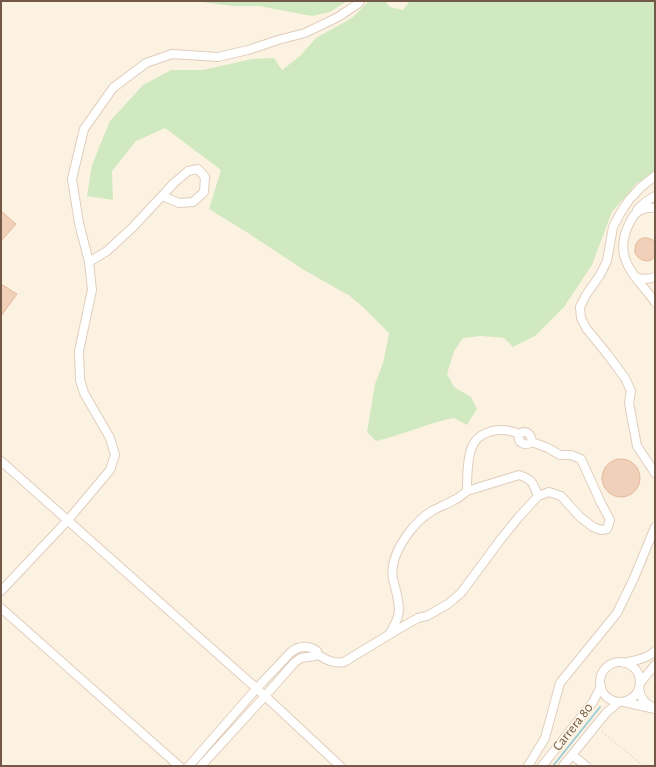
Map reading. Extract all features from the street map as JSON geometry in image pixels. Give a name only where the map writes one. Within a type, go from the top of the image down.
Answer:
[{"type":"street","points":[[1,591],[68,520],[110,470],[115,455],[110,438],[84,393],[80,380],[79,351],[92,290],[89,262],[79,223],[72,179],[84,129],[113,88],[146,63],[172,54],[218,57],[248,50],[305,33],[338,17],[360,1]]},
{"type":"street","points":[[89,262],[107,251],[133,227],[174,183],[188,171],[198,169],[205,177],[204,192],[193,202],[179,203],[162,196]]},
{"type":"street","points":[[655,176],[641,187],[629,200],[613,227],[607,261],[580,307],[580,318],[625,378],[631,392],[629,403],[637,446],[655,473]]},
{"type":"street","points":[[655,196],[640,206],[634,214],[624,236],[623,249],[624,258],[627,265],[655,302]]},
{"type":"street","points":[[634,214],[648,208],[655,208]]},
{"type":"street","points":[[635,277],[647,280],[655,277]]},
{"type":"street","points":[[189,766],[256,689],[295,648],[311,648],[317,651],[317,654],[325,660],[338,663],[344,662],[389,634],[448,604],[461,593],[501,539],[538,496],[549,492],[561,496],[580,517],[593,527],[601,530],[607,529],[610,520],[581,459],[571,455],[560,455],[548,448],[532,442],[529,444],[522,444],[519,441],[519,434],[513,431],[498,430],[485,433],[474,443],[470,455],[467,476],[467,491]]},
{"type":"street","points":[[1,461],[265,696],[340,766]]},
{"type":"street","points":[[389,634],[400,613],[399,601],[393,580],[393,566],[396,555],[406,536],[424,517],[432,511],[456,500],[467,491],[519,475],[527,478],[534,484],[538,496]]},
{"type":"street","points":[[528,766],[545,738],[560,683],[617,613],[634,578],[655,527]]},
{"type":"street","points":[[1,608],[179,766]]},
{"type":"street","name":"Carrera 80","points":[[542,766],[593,702],[600,686],[600,680],[604,670],[608,666],[618,662],[624,663],[646,657],[655,652]]},
{"type":"street","points":[[201,766],[295,662],[301,658],[315,656],[317,654]]},
{"type":"street","points":[[624,663],[629,664],[637,672],[642,700],[655,709]]},
{"type":"street","name":"Carrera 80","points":[[563,766],[606,713],[622,702],[634,697],[640,685],[655,665]]},
{"type":"street","name":"Carrera 80","points":[[600,686],[602,691],[609,699],[622,702]]},
{"type":"street","points":[[622,702],[655,709]]},
{"type":"street","points":[[572,755],[586,766]]},
{"type":"path","points":[[595,726],[644,766]]},
{"type":"green space","points":[[194,1],[347,1],[330,12],[312,16],[259,6],[233,6]]},
{"type":"green space","points":[[369,1],[385,1],[390,7],[403,10],[410,1],[655,1],[655,172],[637,183],[612,212],[592,265],[564,307],[535,336],[513,347],[504,338],[481,336],[463,338],[454,351],[447,374],[454,387],[471,397],[477,409],[467,425],[454,418],[376,441],[367,432],[375,384],[383,363],[389,333],[350,296],[304,270],[209,209],[221,170],[165,128],[136,141],[112,171],[113,200],[87,196],[92,165],[110,121],[143,85],[171,70],[203,70],[252,59],[274,58],[282,70],[300,56],[316,38],[352,18]]},
{"type":"building","points":[[1,211],[16,224],[1,241]]},
{"type":"building","points":[[643,238],[648,238],[655,242],[655,257],[651,260],[642,260],[635,253],[636,244]]},
{"type":"building","points":[[1,284],[17,294],[1,316]]},
{"type":"building","points":[[617,459],[625,459],[635,464],[639,471],[639,485],[635,492],[625,497],[617,497],[607,492],[605,489],[602,482],[602,474],[607,464],[610,462]]},
{"type":"waterway","points":[[553,766],[600,707]]}]
